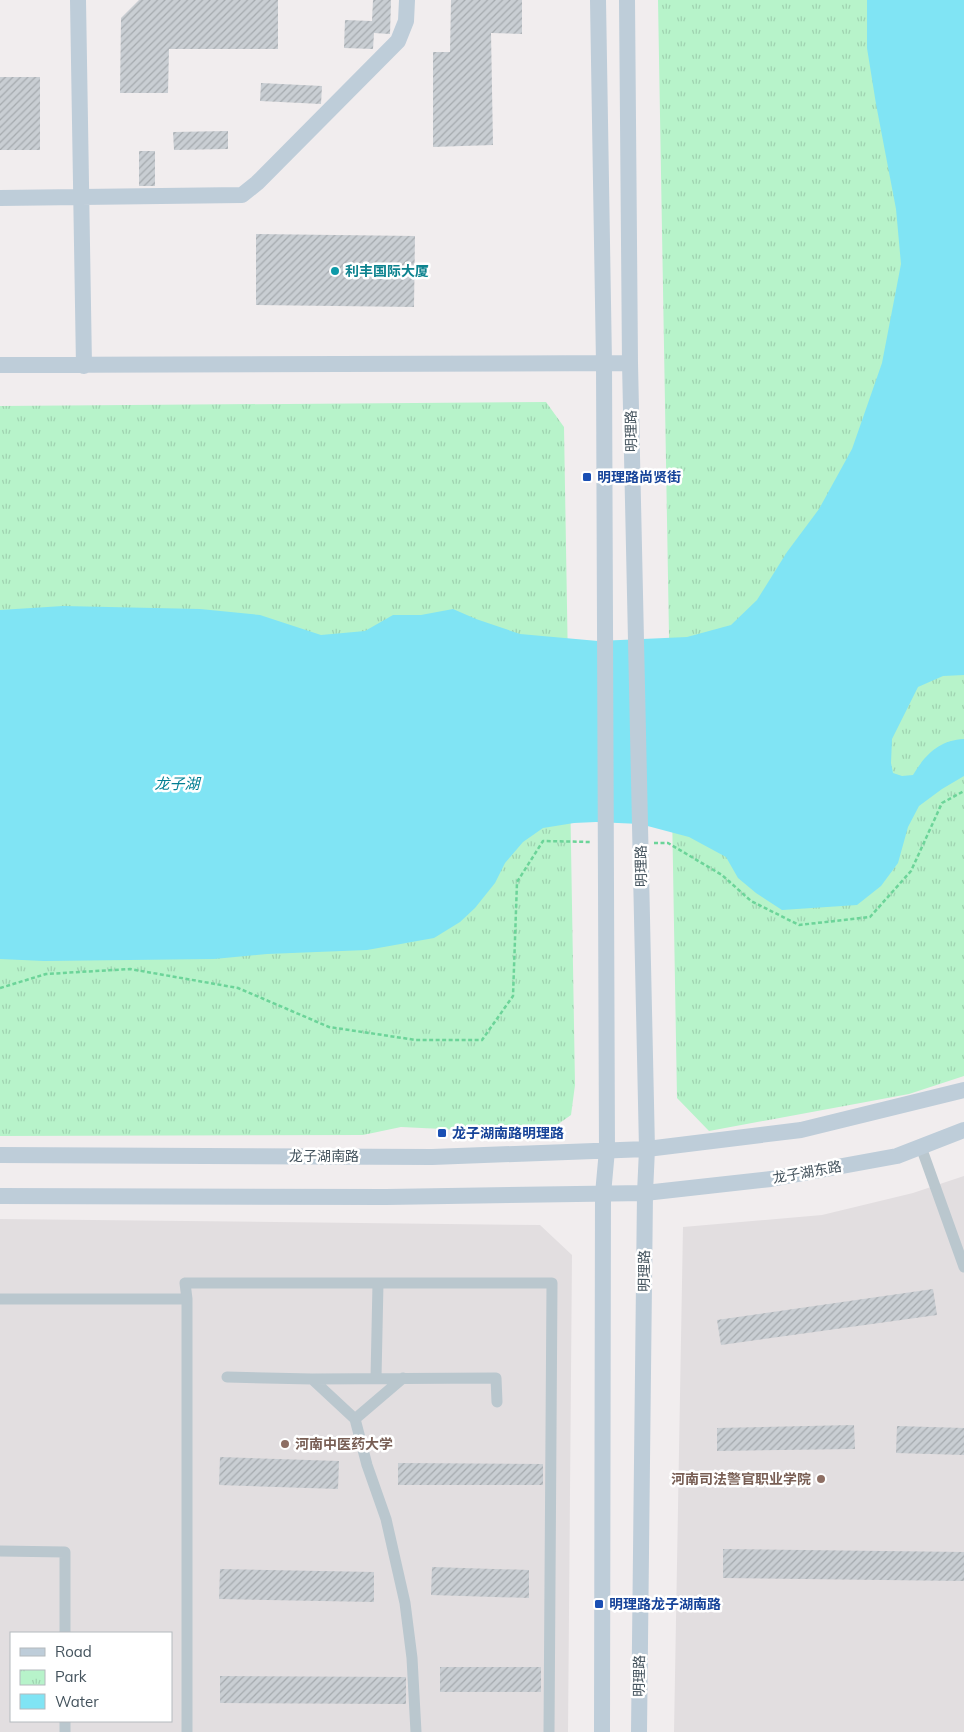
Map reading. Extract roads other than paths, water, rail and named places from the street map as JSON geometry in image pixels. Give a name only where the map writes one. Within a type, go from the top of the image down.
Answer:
[{"type":"main road","points":[[78,0],[84,366]]},
{"type":"main road","points":[[0,198],[242,195],[398,41],[406,21],[407,0]]},
{"type":"main road","name":"明理路","points":[[598,0],[604,362],[607,1150],[604,1194],[602,1732]]},
{"type":"main road","name":"明理路","points":[[627,0],[630,362],[636,619],[645,846],[647,1149],[644,1193],[639,1732]]},
{"type":"main road","points":[[0,365],[630,362]]},
{"type":"main road","points":[[647,1149],[801,1130],[964,1090]]},
{"type":"main road","name":"龙子湖东路","points":[[644,1193],[771,1179],[897,1156],[964,1130]]},
{"type":"main road","name":"龙子湖南路","points":[[0,1155],[432,1157],[647,1149]]},
{"type":"main road","points":[[0,1196],[386,1197],[644,1193]]},
{"type":"street","points":[[922,1147],[964,1267]]},
{"type":"street","points":[[187,1732],[186,1283],[552,1283],[549,1732]]},
{"type":"street","points":[[376,1378],[378,1283]]},
{"type":"street","points":[[0,1299],[186,1299]]},
{"type":"street","points":[[226,1376],[312,1379],[496,1378],[497,1402]]},
{"type":"street","points":[[355,1419],[403,1378]]},
{"type":"street","points":[[312,1379],[355,1419],[367,1465],[386,1519],[405,1603],[412,1658],[416,1732]]},
{"type":"street","points":[[0,1551],[65,1552],[65,1632]]},
{"type":"water","name":"龙子湖","points":[[867,0],[964,0],[964,675],[943,676],[918,687],[892,739],[891,763],[893,773],[902,776],[913,775],[934,750],[947,742],[964,739],[964,776],[919,806],[908,827],[898,863],[881,886],[857,905],[782,910],[756,893],[738,878],[726,857],[689,837],[640,824],[574,823],[543,828],[523,842],[505,863],[495,883],[475,908],[460,922],[434,938],[367,950],[267,954],[214,959],[44,961],[0,959],[0,610],[63,606],[200,609],[260,615],[321,635],[365,631],[393,615],[421,615],[453,609],[520,634],[598,641],[687,637],[731,625],[757,600],[787,552],[819,509],[852,449],[882,363],[901,264],[896,209],[867,48]]},
{"type":"place","name":"利丰国际大厦","points":[[335,271]]},
{"type":"place","name":"明理路尚贤街","points":[[587,477]]},
{"type":"place","name":"龙子湖南路明理路","points":[[442,1133]]},
{"type":"place","name":"河南中医药大学","points":[[285,1444]]},
{"type":"place","name":"河南司法警官职业学院","points":[[821,1479]]},
{"type":"place","name":"明理路龙子湖南路","points":[[599,1604]]}]
